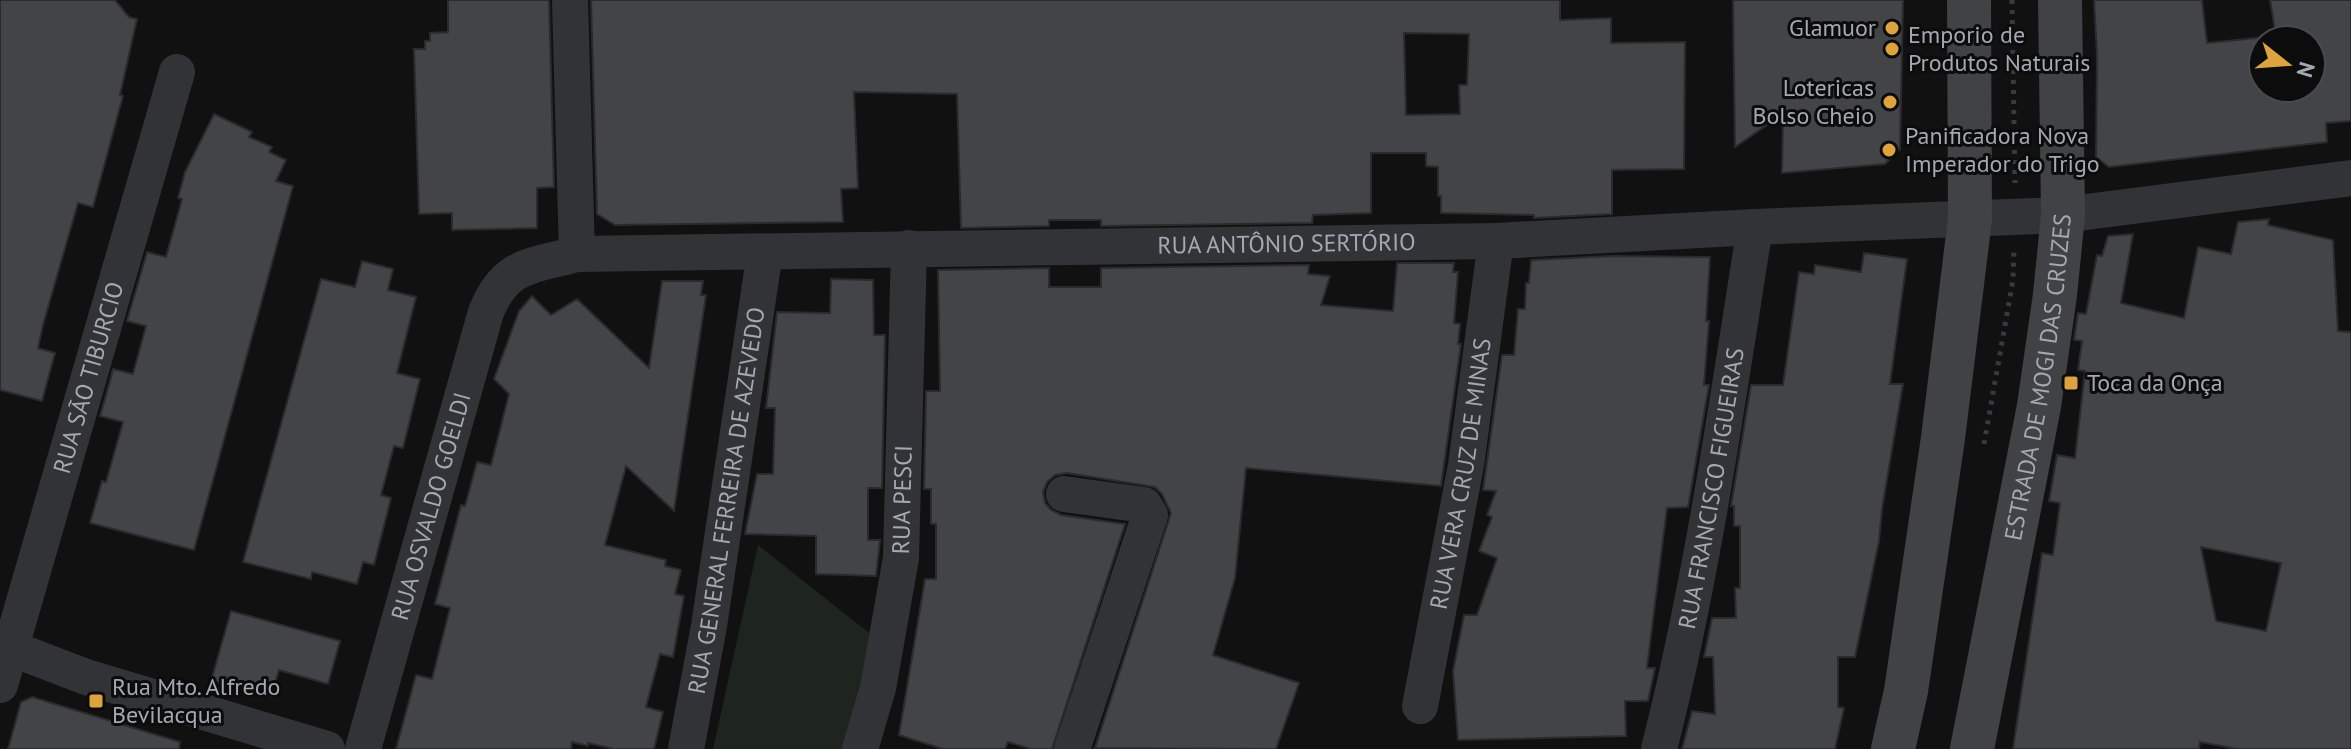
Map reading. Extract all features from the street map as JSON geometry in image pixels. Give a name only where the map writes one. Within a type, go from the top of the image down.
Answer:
[{"type":"main road","points":[[1893,749],[1906,691],[1936,485],[1970,219],[1969,0]]},
{"type":"main road","name":"ESTRADA DE MOGI DAS CRUZES","points":[[1972,749],[2039,406],[2063,215],[2060,0]]},
{"type":"street","points":[[570,0],[577,254]]},
{"type":"street","name":"RUA SÃO TIBURCIO","points":[[0,685],[5,647],[177,72]]},
{"type":"street","name":"RUA ANTÔNIO SERTÓRIO","points":[[513,272],[577,254],[1496,241],[2063,215],[2351,178]]},
{"type":"street","name":"RUA FRANCISCO FIGUEIRAS","points":[[1659,749],[1683,656],[1709,517],[1755,227]]},
{"type":"street","name":"RUA VERA CRUZ DE MINAS","points":[[1420,706],[1466,465],[1496,241]]},
{"type":"street","name":"RUA PESCI","points":[[860,749],[878,688],[901,558],[909,248]]},
{"type":"street","name":"RUA GENERAL FERREIRA DE AZEVEDO","points":[[686,749],[709,626],[765,252]]},
{"type":"street","name":"RUA OSVALDO GOELDI","points":[[363,749],[486,312],[495,290],[513,272]]},
{"type":"street","points":[[1064,494],[1144,505],[1150,515],[1072,749]]},
{"type":"street","points":[[5,647],[86,677],[327,749]]},
{"type":"shaded area","points":[[758,545],[878,640],[845,749],[713,749]]},
{"type":"building","points":[[0,0],[115,0],[129,17],[137,19],[120,95],[123,96],[93,207],[78,203],[43,325],[38,348],[55,353],[42,401],[0,390]]},
{"type":"building","points":[[448,0],[549,0],[554,187],[537,188],[537,228],[452,230],[452,213],[419,214],[414,49],[425,49],[430,33],[448,32]]},
{"type":"building","points":[[591,0],[1560,0],[1560,20],[1611,18],[1611,43],[1685,42],[1684,169],[1612,170],[1612,214],[1534,218],[1534,215],[1441,213],[1438,167],[1426,166],[1426,153],[1371,153],[1371,213],[1313,215],[1312,223],[1101,226],[1101,220],[1049,220],[1049,226],[961,228],[957,94],[854,92],[858,188],[841,189],[843,222],[615,225],[597,214]],"holes":[[[1404,33],[1469,34],[1467,85],[1459,85],[1460,114],[1406,115]]]},
{"type":"building","points":[[1733,0],[1903,0],[1900,149],[1885,164],[1782,173],[1783,114],[1735,147]]},
{"type":"building","points":[[2094,0],[2202,0],[2207,43],[2247,39],[2247,104],[2327,104],[2327,24],[2274,24],[2270,0],[2351,0],[2351,121],[2326,123],[2327,142],[2109,167],[2096,157]]},
{"type":"building","points":[[214,114],[252,132],[249,137],[272,147],[269,152],[286,160],[276,181],[293,186],[194,550],[90,523],[102,481],[106,482],[123,422],[100,416],[113,369],[133,374],[146,326],[127,321],[147,252],[166,257],[182,199],[178,198],[185,172]]},
{"type":"building","points":[[2269,219],[2268,225],[2333,240],[2338,331],[2351,332],[2351,749],[2237,749],[2200,742],[2199,749],[2013,749],[2042,553],[2053,555],[2060,503],[2049,501],[2057,455],[2075,458],[2085,371],[2078,370],[2082,341],[2074,340],[2078,313],[2086,314],[2097,255],[2102,256],[2108,236],[2133,234],[2121,303],[2184,318],[2198,247],[2231,254],[2238,222]],"holes":[[[2201,547],[2281,563],[2266,631],[2216,621]]]},
{"type":"building","points":[[1864,253],[1907,259],[1890,384],[1903,384],[1879,541],[1855,657],[1838,657],[1838,707],[1844,708],[1835,749],[1682,749],[1692,711],[1715,714],[1713,657],[1704,657],[1712,618],[1736,618],[1735,588],[1740,588],[1740,526],[1734,526],[1734,506],[1731,506],[1751,385],[1783,385],[1799,272],[1814,274],[1815,265],[1861,272]]},
{"type":"building","points":[[1612,256],[1710,257],[1704,385],[1709,385],[1688,507],[1667,508],[1647,668],[1655,668],[1648,701],[1625,701],[1626,736],[1458,740],[1453,671],[1464,615],[1477,615],[1497,558],[1479,551],[1492,517],[1487,515],[1496,491],[1483,490],[1502,355],[1514,355],[1518,309],[1525,309],[1531,260]]},
{"type":"building","points":[[362,261],[393,269],[388,290],[416,297],[397,373],[420,379],[403,448],[394,446],[381,495],[391,498],[374,565],[363,562],[357,584],[312,572],[311,579],[243,562],[321,279],[355,287]]},
{"type":"building","points":[[1397,263],[1454,263],[1453,272],[1458,272],[1454,323],[1460,324],[1458,344],[1461,344],[1441,486],[1246,468],[1235,578],[1213,655],[1299,683],[1276,749],[1095,748],[1171,513],[1155,487],[1067,473],[1055,475],[1047,482],[1043,492],[1045,503],[1051,510],[1061,515],[1125,524],[1052,749],[1031,749],[1008,742],[1005,749],[943,749],[899,735],[925,579],[936,579],[936,524],[931,524],[931,489],[924,489],[926,391],[940,391],[938,270],[1049,268],[1049,287],[1101,287],[1101,268],[1309,265],[1308,274],[1330,276],[1321,305],[1393,311]]},
{"type":"building","points":[[831,279],[873,280],[874,335],[885,335],[882,488],[868,488],[868,540],[880,540],[876,576],[816,574],[816,536],[745,534],[757,474],[773,474],[775,408],[766,408],[777,312],[830,313]]},
{"type":"building","points":[[662,281],[703,281],[701,295],[706,295],[674,511],[626,466],[605,545],[666,560],[665,566],[681,570],[675,594],[684,596],[673,657],[660,654],[646,707],[663,712],[654,749],[614,749],[572,742],[571,749],[396,749],[416,675],[432,679],[450,608],[435,604],[461,505],[465,506],[477,462],[491,465],[509,394],[494,379],[519,311],[532,296],[551,315],[577,299],[649,368]]},
{"type":"building","points":[[231,611],[340,641],[328,684],[279,670],[271,697],[211,681]]},
{"type":"building","points":[[32,697],[180,742],[179,749],[8,749],[21,702]]},
{"type":"place","name":"Glamuor","points":[[1892,28]]},
{"type":"place","name":"Emporio de Produtos Naturais","points":[[1892,49]]},
{"type":"place","name":"Lotericas Bolso Cheio","points":[[1890,102]]},
{"type":"place","name":"Panificadora Nova Imperador do Trigo","points":[[1889,150]]},
{"type":"place","name":"Toca da Onça","points":[[2071,383]]},
{"type":"place","name":"Rua Mto. Alfredo Bevilacqua","points":[[96,701]]}]
